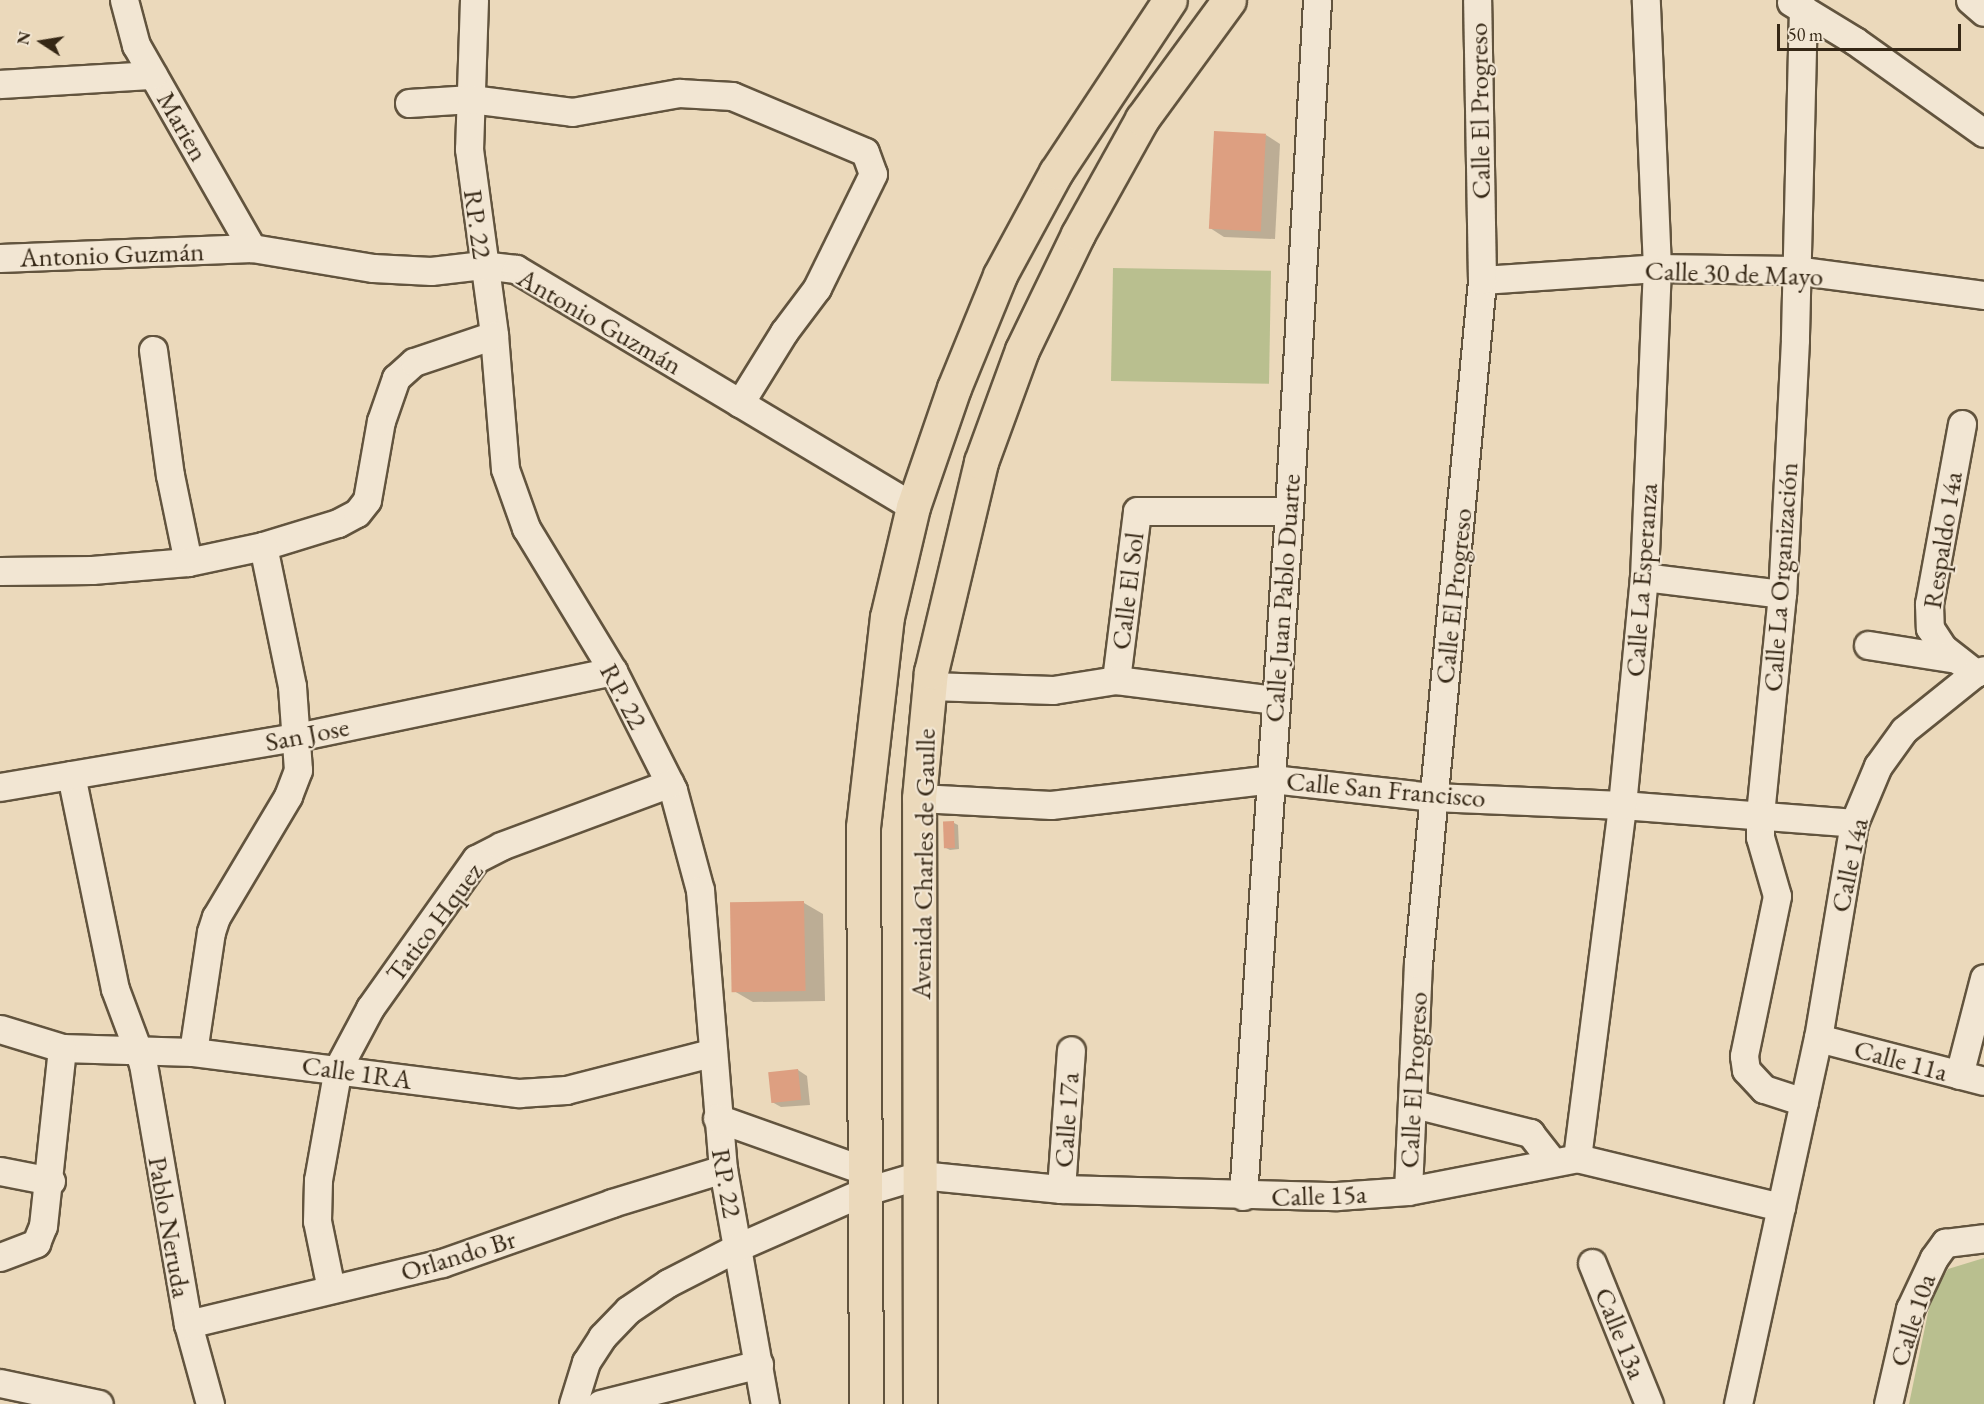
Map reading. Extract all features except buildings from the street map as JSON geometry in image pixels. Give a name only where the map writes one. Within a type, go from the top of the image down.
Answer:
[{"type":"main road","name":"Avenida Charles de Gaulle","points":[[866,1404],[863,1181],[863,827],[887,616],[913,507],[954,388],[1000,275],[1056,172],[1170,0]]},
{"type":"main road","name":"Avenida Charles de Gaulle","points":[[920,1404],[919,798],[929,686],[981,462],[1022,350],[1078,234],[1142,119],[1229,0]]},
{"type":"street","name":"Marien","points":[[124,0],[136,45],[252,248]]},
{"type":"street","name":"RP. 22","points":[[474,0],[469,149],[494,335],[505,468],[517,508],[613,671],[670,783],[700,890],[711,1053],[723,1169],[765,1404]]},
{"type":"street","name":"Calle Juan Pablo Duarte","points":[[1244,1197],[1272,779],[1274,700],[1289,511],[1317,0]]},
{"type":"street","name":"Calle El Progreso","points":[[1408,1191],[1419,964],[1482,280],[1477,0]]},
{"type":"street","name":"Calle La Esperanza","points":[[1565,1160],[1622,805],[1644,576],[1657,268],[1646,0]]},
{"type":"street","points":[[1970,0],[1984,12]]},
{"type":"street","points":[[1795,4],[1984,132]]},
{"type":"street","name":"Calle La Organización","points":[[1795,4],[1795,340],[1782,594],[1760,814],[1760,837],[1777,896],[1746,1042],[1746,1070],[1764,1089],[1804,1102]]},
{"type":"street","points":[[0,84],[153,75]]},
{"type":"street","points":[[409,103],[471,99],[572,112],[679,93],[732,96],[865,152],[873,174],[817,288],[784,332],[740,403]]},
{"type":"street","name":"Antonio Guzmán","points":[[0,258],[252,248],[374,268],[431,271],[483,265],[516,269],[913,507]]},
{"type":"street","name":"Calle 30 de Mayo","points":[[1482,280],[1657,268],[1794,270],[1984,295]]},
{"type":"street","points":[[0,571],[92,570],[188,562],[263,546],[357,513],[367,500],[381,421],[396,378],[414,362],[494,335]]},
{"type":"street","points":[[153,350],[170,475],[188,562]]},
{"type":"street","name":"Respaldo 14a","points":[[1962,424],[1929,604],[1930,628],[1942,648],[1972,667]]},
{"type":"street","name":"Calle El Sol","points":[[1116,680],[1137,511],[1289,511]]},
{"type":"street","points":[[193,1052],[211,932],[288,796],[298,770],[292,686],[263,546]]},
{"type":"street","points":[[1644,576],[1782,594]]},
{"type":"street","points":[[1868,645],[1972,667]]},
{"type":"street","name":"Calle 14a","points":[[1738,1404],[1818,1038],[1854,823],[1878,765],[1904,730],[1972,667]]},
{"type":"street","name":"San Jose","points":[[0,787],[297,737],[613,671]]},
{"type":"street","points":[[929,686],[1053,690],[1116,680],[1274,700]]},
{"type":"street","name":"Pablo Neruda","points":[[71,775],[116,989],[135,1050],[142,1064],[188,1324],[210,1404]]},
{"type":"street","name":"Calle San Francisco","points":[[919,798],[1051,805],[1272,779],[1433,797],[1622,805],[1854,823]]},
{"type":"street","name":"Tatico Hquez","points":[[331,1289],[317,1221],[318,1180],[338,1068],[370,1008],[476,860],[501,846],[670,783]]},
{"type":"street","points":[[1972,1078],[1984,978]]},
{"type":"street","name":"Calle 1RA","points":[[0,1029],[62,1048],[193,1052],[540,1094],[711,1053]]},
{"type":"street","name":"Calle 11a","points":[[1818,1038],[1972,1078]]},
{"type":"street","points":[[0,1257],[36,1243],[44,1226],[51,1181],[62,1048]]},
{"type":"street","name":"Calle 17a","points":[[1060,1190],[1071,1050]]},
{"type":"street","points":[[1414,1104],[1530,1132],[1565,1160]]},
{"type":"street","points":[[717,1118],[863,1181]]},
{"type":"street","name":"Calle 15a","points":[[920,1175],[1060,1190],[1244,1197],[1408,1191],[1565,1160],[1781,1207]]},
{"type":"street","name":"Orlando Br","points":[[188,1324],[442,1263],[612,1203],[723,1169]]},
{"type":"street","points":[[0,1171],[51,1181]]},
{"type":"street","points":[[573,1404],[586,1362],[602,1337],[628,1311],[668,1283],[863,1181],[920,1175]]},
{"type":"street","name":"Calle 10a","points":[[1888,1404],[1910,1309],[1934,1258],[1945,1243],[1984,1238]]},
{"type":"street","name":"Calle 13a","points":[[1592,1263],[1649,1404]]},
{"type":"street","points":[[600,1404],[759,1364]]},
{"type":"street","points":[[15,1392],[99,1404]]},
{"type":"green space","points":[[1113,268],[1271,271],[1269,384],[1111,381]]},
{"type":"green space","points":[[1984,1258],[1984,1404],[1909,1404],[1930,1303],[1939,1285],[1948,1269]]}]
